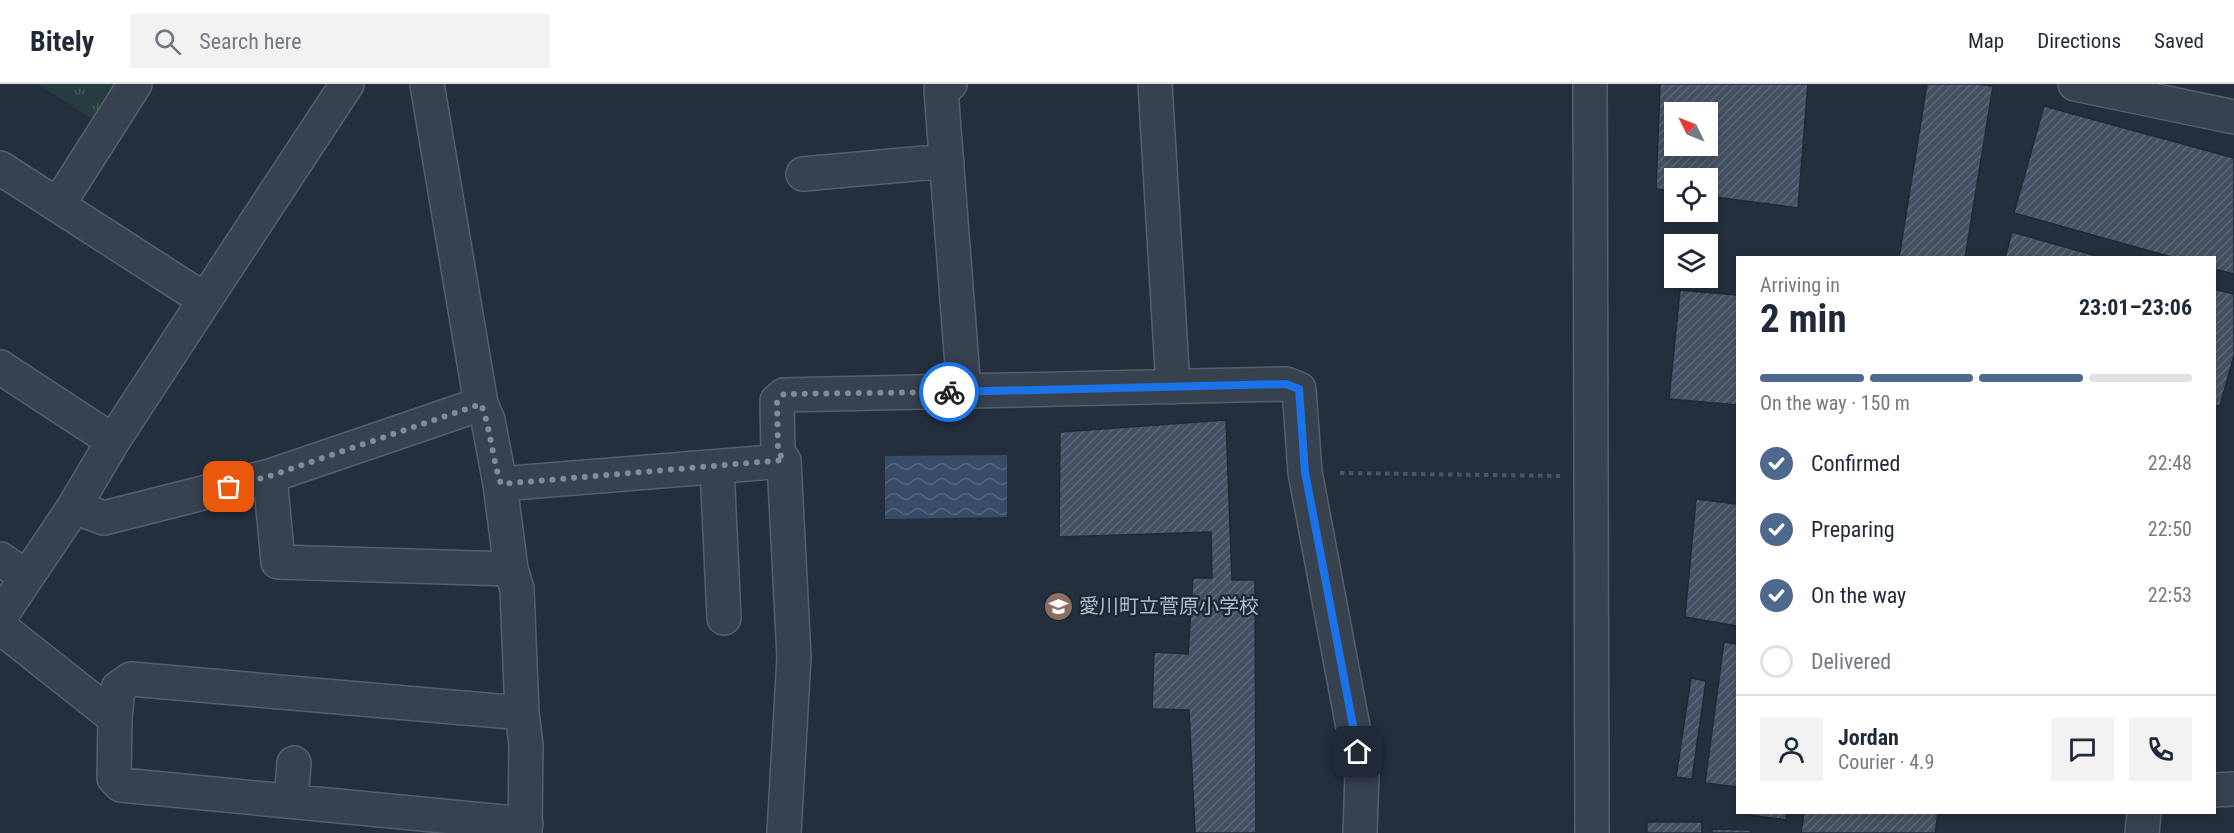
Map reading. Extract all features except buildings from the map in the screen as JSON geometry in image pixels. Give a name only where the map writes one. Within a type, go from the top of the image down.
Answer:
[{"type":"street","points":[[58,205],[135,84]]},
{"type":"street","points":[[0,617],[74,507],[113,441],[347,84]]},
{"type":"street","points":[[427,84],[481,404],[488,420],[496,471],[501,484],[511,569],[517,589],[522,712],[526,745],[525,828],[291,801],[122,785],[114,778],[118,688],[131,679],[522,712]]},
{"type":"street","points":[[950,84],[941,90],[964,391]]},
{"type":"street","points":[[1155,84],[1173,387]]},
{"type":"street","points":[[1590,84],[1592,833]]},
{"type":"street","points":[[2075,84],[2234,117]]},
{"type":"street","points":[[803,174],[947,160]]},
{"type":"street","points":[[0,168],[205,300]]},
{"type":"street","points":[[0,368],[113,441]]},
{"type":"street","points":[[784,833],[794,657],[784,460],[778,452],[777,401],[784,394],[1286,384],[1299,389],[1305,472],[1362,775],[1360,833]]},
{"type":"street","points":[[74,507],[104,518],[270,476],[481,404]]},
{"type":"street","points":[[501,484],[784,460]]},
{"type":"street","points":[[717,467],[724,618]]},
{"type":"street","points":[[270,476],[278,562],[511,569]]},
{"type":"street","points":[[0,559],[27,577]]},
{"type":"street","points":[[0,627],[115,718]]},
{"type":"street","points":[[291,801],[294,763]]},
{"type":"street","points":[[2216,790],[2234,789]]},
{"type":"street","points":[[2142,833],[2144,814]]},
{"type":"path","points":[[1305,472],[1591,477]]},
{"type":"green space","points":[[38,84],[119,84],[95,121]]},
{"type":"water","points":[[1007,455],[1007,517],[885,519],[885,456]]},
{"type":"way so far","points":[[229,487],[270,476],[481,404],[488,420],[496,471],[501,484],[784,460],[778,452],[777,401],[784,394],[949,392]]},
{"type":"place","name":"愛川町立菅原小学校","points":[[1058,606]]},
{"type":"route","points":[[949,392],[1286,384],[1299,389],[1305,472],[1358,752]]}]
